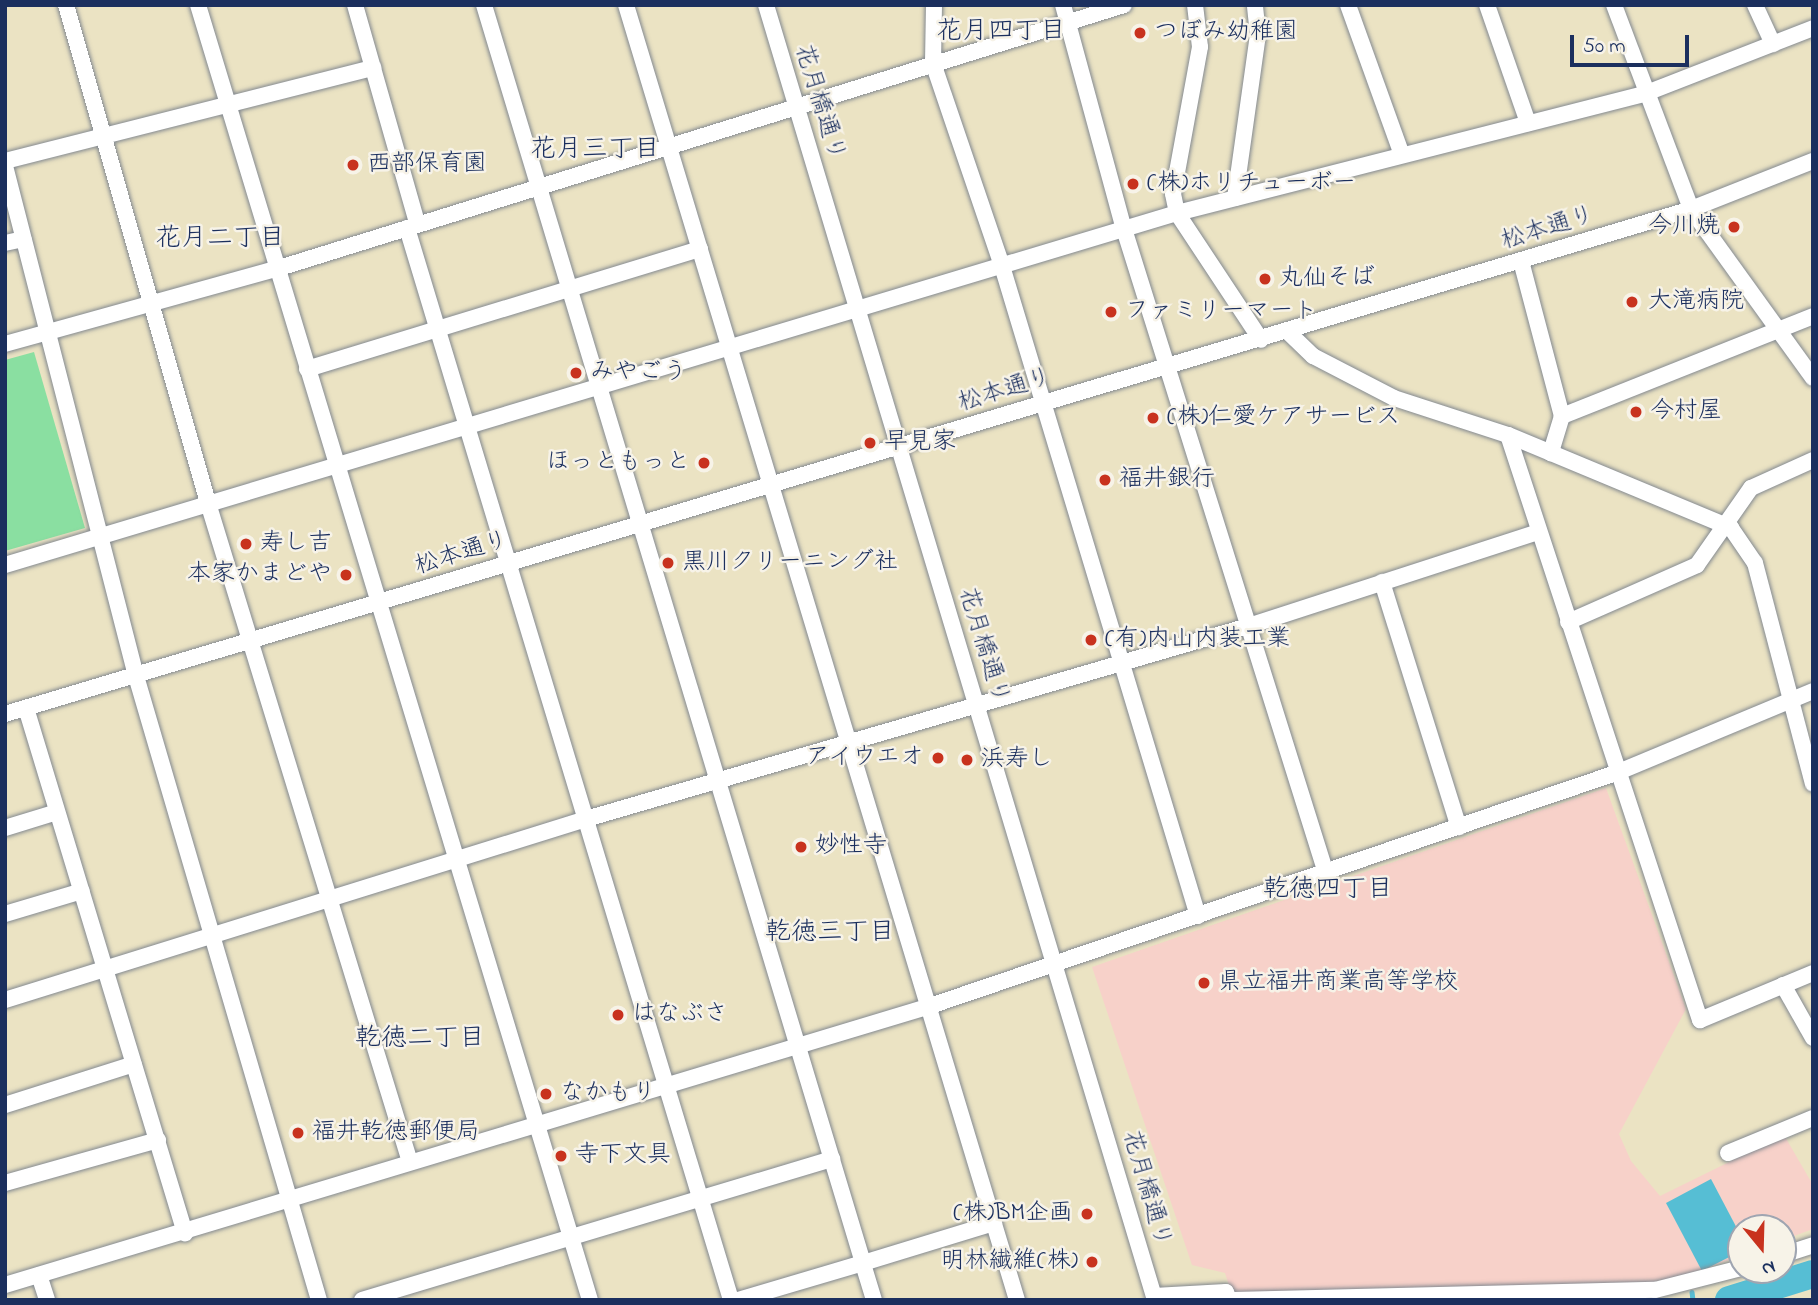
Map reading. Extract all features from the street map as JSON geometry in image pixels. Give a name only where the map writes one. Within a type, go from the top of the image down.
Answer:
[{"type":"street","points":[[66,5],[208,503],[410,1162]]},
{"type":"street","points":[[198,5],[455,862],[590,1300]]},
{"type":"street","points":[[355,5],[438,329],[586,819],[670,1085],[731,1300]]},
{"type":"street","points":[[484,5],[874,1300]]},
{"type":"street","points":[[626,5],[930,1006],[1016,1299]]},
{"type":"street","name":"花月橋通り","points":[[766,5],[1155,1298]]},
{"type":"street","points":[[934,5],[933,63],[1002,266],[1119,662],[1198,916]]},
{"type":"street","points":[[1063,5],[1124,229],[1171,367],[1252,625],[1326,873]]},
{"type":"street","points":[[5,344],[48,335],[276,269],[1124,5]]},
{"type":"street","points":[[1195,5],[1200,47],[1173,194],[1177,213],[1261,340]]},
{"type":"street","points":[[1235,198],[1258,35],[1255,5]]},
{"type":"street","points":[[1348,5],[1402,155]]},
{"type":"street","points":[[1487,5],[1528,124]]},
{"type":"street","points":[[1614,5],[1644,94],[1691,209],[1813,377]]},
{"type":"street","points":[[1755,5],[1773,44]]},
{"type":"street","points":[[5,565],[1177,213],[1644,94],[1813,28]]},
{"type":"street","points":[[319,1300],[136,676],[5,164],[103,136],[373,68]]},
{"type":"street","name":"松本通り","points":[[5,715],[1043,403],[1289,332],[1691,209],[1813,161]]},
{"type":"street","points":[[5,243],[24,239]]},
{"type":"street","points":[[307,369],[700,249]]},
{"type":"street","points":[[1521,261],[1562,416],[1551,453]]},
{"type":"street","points":[[1562,416],[1813,316]]},
{"type":"street","points":[[1289,332],[1313,356],[1394,398],[1508,435],[1724,524],[1755,563],[1795,699],[1813,784]]},
{"type":"street","points":[[1508,435],[1616,773],[1700,1020],[1813,973]]},
{"type":"street","points":[[1567,622],[1697,565],[1751,488],[1813,460]]},
{"type":"street","points":[[5,1000],[586,819],[1252,625],[1538,532]]},
{"type":"street","points":[[1382,583],[1459,827]]},
{"type":"street","points":[[5,1285],[186,1233],[410,1162],[930,1006],[1616,773],[1813,691]]},
{"type":"street","points":[[26,708],[186,1233]]},
{"type":"street","points":[[5,828],[57,812]]},
{"type":"street","points":[[5,914],[82,891]]},
{"type":"street","points":[[1783,985],[1813,1038]]},
{"type":"street","points":[[5,1105],[134,1064]]},
{"type":"street","points":[[1728,1153],[1813,1118]]},
{"type":"street","points":[[5,1183],[158,1140]]},
{"type":"street","points":[[362,1300],[832,1159]]},
{"type":"street","points":[[738,1300],[994,1223]]},
{"type":"street","points":[[1155,1298],[1227,1292],[1231,1300],[1655,1290],[1727,1272]]},
{"type":"street","points":[[39,1275],[47,1300]]},
{"type":"shaded area","points":[[1606,788],[1686,1009],[1619,1134],[1631,1161],[1660,1196],[1784,1135],[1813,1185],[1813,1229],[1797,1235],[1797,1214],[1727,1214],[1727,1261],[1657,1285],[1232,1295],[1225,1273],[1192,1265],[1092,967]]},
{"type":"green space","points":[[34,352],[85,528],[5,551],[5,360]]},
{"type":"water","points":[[1711,1179],[1729,1214],[1727,1214],[1727,1258],[1702,1271],[1666,1203]]},
{"type":"waterway","points":[[1729,1300],[1813,1274]]},
{"type":"waterway","points":[[1692,1292],[1693,1300]]},
{"type":"place","name":"つぼみ幼稚園","points":[[1140,33]]},
{"type":"place","name":"西部保育園","points":[[353,165]]},
{"type":"place","name":"(株)ホリチューボー","points":[[1133,184]]},
{"type":"place","name":"今川焼","points":[[1734,227]]},
{"type":"place","name":"丸仙そば","points":[[1265,279]]},
{"type":"place","name":"大滝病院","points":[[1632,302]]},
{"type":"place","name":"ファミリーマート","points":[[1111,312]]},
{"type":"place","name":"みやごう","points":[[576,373]]},
{"type":"place","name":"今村屋","points":[[1636,412]]},
{"type":"place","name":"(株)仁愛ケアサービス","points":[[1153,418]]},
{"type":"place","name":"早見家","points":[[870,443]]},
{"type":"place","name":"ほっともっと","points":[[704,463]]},
{"type":"place","name":"福井銀行","points":[[1105,480]]},
{"type":"place","name":"寿し吉","points":[[246,544]]},
{"type":"place","name":"黒川クリーニング社","points":[[668,563]]},
{"type":"place","name":"本家かまどや","points":[[346,575]]},
{"type":"place","name":"(有)内山内装工業","points":[[1091,640]]},
{"type":"place","name":"アイウエオ","points":[[938,758]]},
{"type":"place","name":"浜寿し","points":[[967,760]]},
{"type":"place","name":"妙性寺","points":[[801,847]]},
{"type":"place","name":"県立福井商業高等学校","points":[[1204,983]]},
{"type":"place","name":"はなぶさ","points":[[618,1015]]},
{"type":"place","name":"なかもり","points":[[546,1094]]},
{"type":"place","name":"福井乾徳郵便局","points":[[298,1133]]},
{"type":"place","name":"寺下文具","points":[[561,1156]]},
{"type":"place","name":"(株)BM企画","points":[[1087,1214]]},
{"type":"place","name":"明林繊維(株)","points":[[1092,1262]]},
{"type":"district","name":"花月四丁目","points":[[1001,33]]},
{"type":"district","name":"花月三丁目","points":[[595,151]]},
{"type":"district","name":"花月二丁目","points":[[220,240]]},
{"type":"district","name":"乾徳四丁目","points":[[1328,891]]},
{"type":"district","name":"乾徳三丁目","points":[[830,934]]},
{"type":"district","name":"乾徳二丁目","points":[[420,1040]]}]
